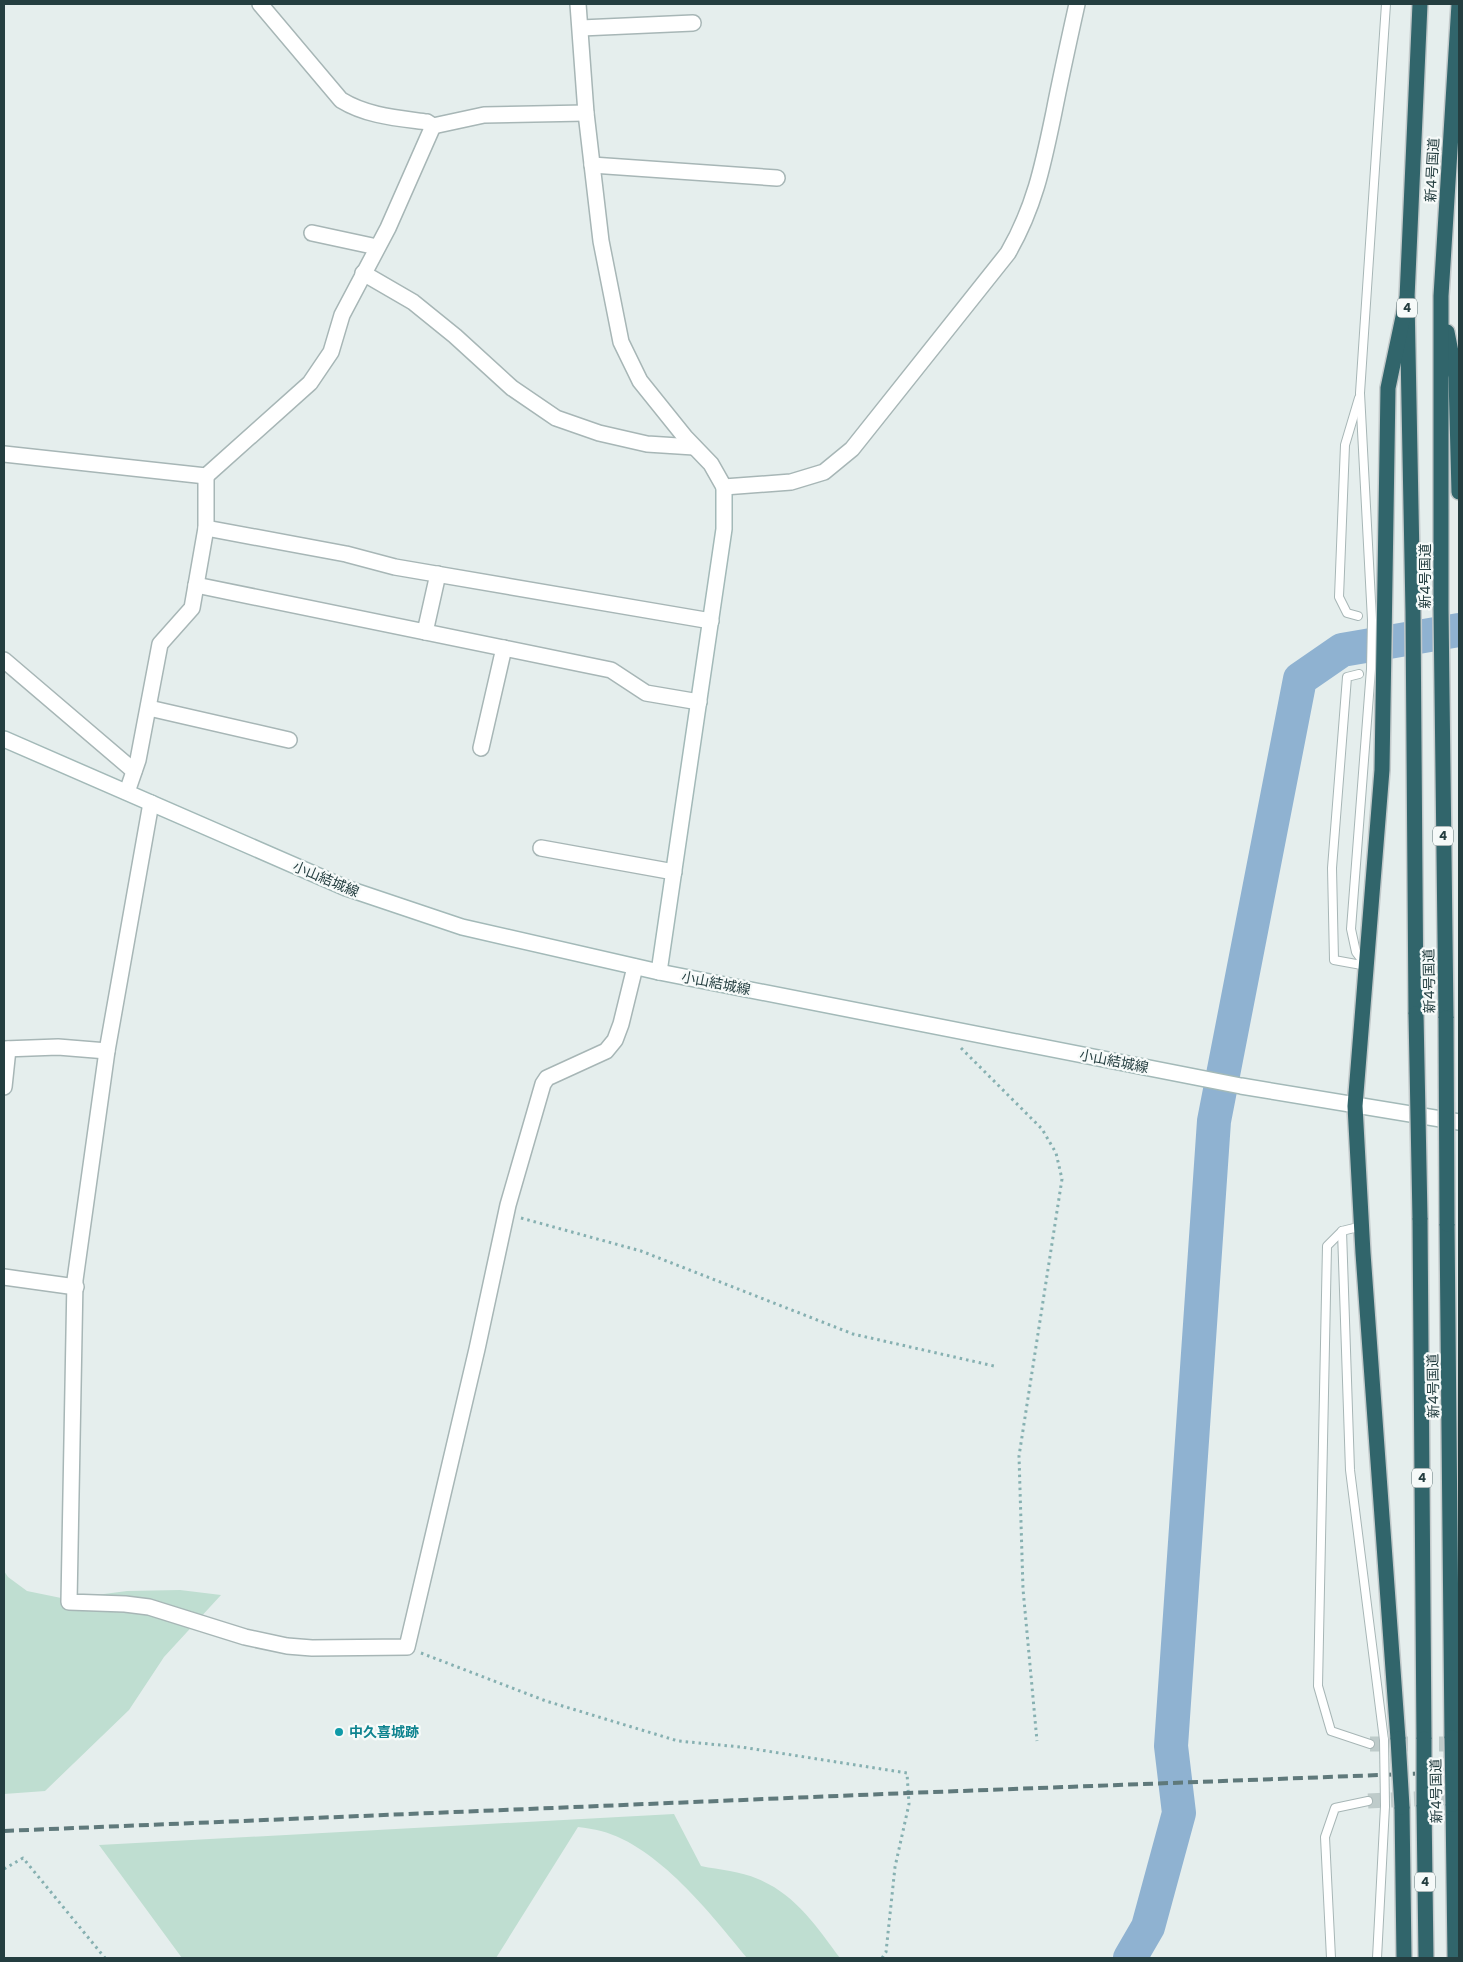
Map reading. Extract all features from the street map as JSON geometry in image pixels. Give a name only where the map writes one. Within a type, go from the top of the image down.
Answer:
[{"type":"highway","name":"新4号国道","points":[[1420,4],[1407,298],[1420,1218],[1426,1958]]},
{"type":"highway","name":"新4号国道","points":[[1455,1958],[1441,654],[1441,296],[1456,88],[1459,4]]},
{"type":"highway","points":[[1441,296],[1456,377],[1459,492]]},
{"type":"highway","points":[[1404,1958],[1402,1807],[1391,1740],[1355,1106],[1382,770],[1378,619],[1388,388],[1407,298]]},
{"type":"street","points":[[260,4],[341,100],[356,108],[381,116],[427,122],[433,126],[484,115],[586,113]]},
{"type":"street","points":[[578,4],[586,113],[601,241],[621,342],[640,381],[694,447],[711,464],[724,487],[724,530],[660,972]]},
{"type":"street","points":[[724,487],[791,482],[824,472],[852,449],[1008,253],[1021,231],[1032,204],[1043,166],[1077,4]]},
{"type":"street","points":[[581,28],[693,23]]},
{"type":"street","points":[[127,792],[138,760],[160,644],[192,608],[206,528],[206,476],[310,382],[331,352],[342,315],[388,228],[433,126]]},
{"type":"street","points":[[592,165],[777,178]]},
{"type":"street","points":[[312,233],[377,247]]},
{"type":"street","points":[[363,273],[413,302],[455,336],[512,388],[556,418],[599,433],[647,444],[694,447]]},
{"type":"street","points":[[4,454],[206,476]]},
{"type":"street","points":[[206,528],[346,554],[396,567],[711,621]]},
{"type":"street","points":[[425,632],[438,574]]},
{"type":"street","points":[[196,585],[611,670],[646,693],[699,702]]},
{"type":"street","points":[[481,748],[504,648]]},
{"type":"street","points":[[4,660],[134,771]]},
{"type":"street","points":[[149,708],[289,740]]},
{"type":"street","name":"小山結城線","points":[[4,739],[346,888],[462,927],[635,967],[1240,1086],[1459,1122]]},
{"type":"street","points":[[151,803],[107,1051],[75,1280],[69,1602],[149,1607],[245,1637],[287,1646],[312,1648],[407,1647],[478,1349],[506,1214],[543,1084],[547,1078],[606,1050],[615,1040],[621,1024],[635,967]]},
{"type":"street","points":[[541,848],[674,872]]},
{"type":"street","points":[[4,1087],[6,1049],[58,1047],[107,1051]]},
{"type":"street","points":[[4,1277],[76,1287]]},
{"type":"lane","points":[[1378,619],[1360,393],[1386,4]]},
{"type":"lane","points":[[1358,616],[1347,613],[1339,597],[1345,444],[1360,393]]},
{"type":"lane","points":[[1358,674],[1347,677],[1332,868],[1334,960],[1367,966]]},
{"type":"lane","points":[[1362,1226],[1342,1231],[1327,1246],[1318,1686],[1331,1731],[1370,1744]]},
{"type":"lane","points":[[1342,1231],[1350,1470],[1391,1740],[1384,1806],[1377,1958]]},
{"type":"lane","points":[[1331,1958],[1324,1838],[1335,1808],[1368,1801]]},
{"type":"path","points":[[960,1046],[1042,1129],[1056,1154],[1062,1179],[1020,1456],[1023,1589],[1037,1740]]},
{"type":"path","points":[[506,1214],[641,1251],[853,1334],[994,1366]]},
{"type":"path","points":[[407,1647],[546,1701],[678,1741],[741,1747],[907,1773],[909,1804],[895,1867],[886,1952],[882,1958]]},
{"type":"path","points":[[4,1869],[23,1858],[105,1958]]},
{"type":"green space","points":[[4,1571],[8,1577],[27,1591],[66,1599],[127,1591],[180,1590],[221,1595],[164,1657],[129,1710],[45,1791],[4,1794]]},
{"type":"green space","points":[[674,1814],[701,1866],[737,1872],[771,1885],[804,1912],[840,1958],[747,1958],[700,1902],[663,1866],[643,1851],[622,1839],[601,1831],[578,1827],[496,1958],[182,1958],[99,1845]]},
{"type":"waterway","points":[[1130,1958],[1148,1927],[1179,1813],[1171,1746],[1214,1121],[1300,679],[1342,650],[1459,630]]},
{"type":"tunnel","points":[[1370,1744],[1459,1744]]},
{"type":"tunnel","points":[[1368,1801],[1459,1797]]},
{"type":"railway","points":[[4,1831],[1459,1772]]},
{"type":"place","name":"中久喜城跡","points":[[339,1732]]}]
